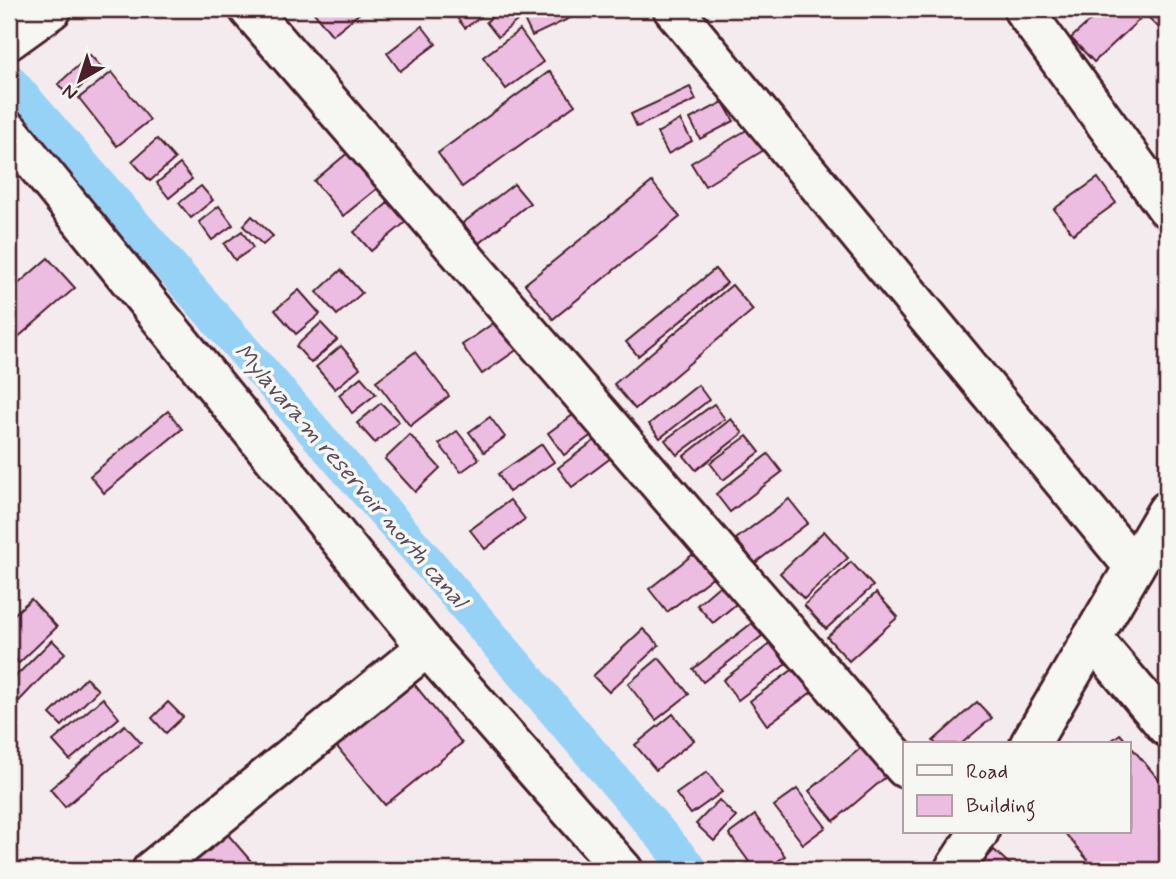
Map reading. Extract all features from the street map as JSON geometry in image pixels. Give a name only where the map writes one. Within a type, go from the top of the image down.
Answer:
[{"type":"street","points":[[9,40],[52,9]]},
{"type":"street","points":[[248,9],[903,766]]},
{"type":"street","points":[[673,9],[1134,567]]},
{"type":"street","points":[[1023,9],[1167,208]]},
{"type":"street","points":[[9,131],[427,648],[623,870]]},
{"type":"street","points":[[1031,742],[1167,511]]},
{"type":"street","points":[[1092,638],[1167,727]]},
{"type":"street","points":[[152,870],[427,648]]},
{"type":"building","points":[[311,9],[365,9],[332,35]]},
{"type":"building","points":[[450,9],[492,9],[465,28]]},
{"type":"building","points":[[502,9],[507,9],[517,21],[498,37],[486,22]]},
{"type":"building","points":[[519,9],[582,9],[583,12],[532,36]]},
{"type":"building","points":[[1103,9],[1129,9],[1139,20],[1094,62],[1071,38]]},
{"type":"building","points":[[1167,9],[1166,35],[1142,11]]},
{"type":"building","points":[[422,26],[436,44],[400,71],[387,53]]},
{"type":"building","points":[[520,30],[543,62],[506,89],[483,57]]},
{"type":"building","points":[[90,55],[102,68],[69,97],[58,84]]},
{"type":"building","points":[[550,71],[575,105],[462,187],[438,153]]},
{"type":"building","points":[[112,72],[150,120],[117,146],[79,98]]},
{"type":"building","points":[[690,87],[696,100],[637,127],[631,114]]},
{"type":"building","points":[[723,102],[734,121],[700,139],[690,119]]},
{"type":"building","points":[[680,120],[692,141],[668,154],[657,133]]},
{"type":"building","points":[[755,125],[769,147],[705,186],[691,163]]},
{"type":"building","points":[[157,139],[175,159],[150,181],[132,161]]},
{"type":"building","points":[[350,151],[380,186],[343,216],[314,181]]},
{"type":"building","points":[[180,164],[192,179],[169,198],[157,183]]},
{"type":"building","points":[[1098,178],[1116,203],[1073,234],[1054,209]]},
{"type":"building","points":[[652,182],[680,217],[553,319],[525,284]]},
{"type":"building","points":[[514,184],[530,203],[479,243],[463,223]]},
{"type":"building","points":[[201,186],[213,200],[191,218],[179,203]]},
{"type":"building","points":[[396,196],[413,216],[371,251],[354,232]]},
{"type":"building","points":[[219,206],[233,225],[212,240],[199,222]]},
{"type":"building","points":[[252,216],[273,236],[263,245],[243,226]]},
{"type":"building","points":[[242,231],[253,248],[235,260],[224,244]]},
{"type":"building","points":[[48,258],[75,288],[9,345],[9,292]]},
{"type":"building","points":[[715,269],[727,283],[638,356],[626,342]]},
{"type":"building","points":[[341,270],[362,293],[337,315],[317,292]]},
{"type":"building","points":[[732,285],[753,310],[635,409],[614,384]]},
{"type":"building","points":[[299,290],[320,314],[296,334],[275,310]]},
{"type":"building","points":[[498,320],[518,349],[482,374],[462,345]]},
{"type":"building","points":[[321,323],[337,340],[311,363],[296,346]]},
{"type":"building","points":[[341,346],[360,368],[335,389],[316,367]]},
{"type":"building","points":[[415,352],[449,396],[410,426],[376,381]]},
{"type":"building","points":[[361,377],[376,394],[352,413],[339,395]]},
{"type":"building","points":[[698,385],[709,400],[660,438],[649,424]]},
{"type":"building","points":[[381,403],[399,422],[375,443],[357,423]]},
{"type":"building","points":[[714,404],[725,419],[677,455],[665,440]]},
{"type":"building","points":[[584,407],[600,429],[564,455],[548,433]]},
{"type":"building","points":[[168,411],[182,429],[104,493],[90,476]]},
{"type":"building","points":[[490,417],[505,437],[484,452],[469,432]]},
{"type":"building","points":[[731,419],[743,433],[696,470],[684,456]]},
{"type":"building","points":[[457,431],[479,459],[461,472],[439,444]]},
{"type":"building","points":[[606,432],[620,451],[572,487],[558,468]]},
{"type":"building","points":[[410,435],[440,468],[415,492],[385,459]]},
{"type":"building","points":[[747,436],[760,452],[723,480],[710,463]]},
{"type":"building","points":[[542,444],[554,462],[509,492],[498,474]]},
{"type":"building","points":[[768,454],[782,472],[730,512],[716,494]]},
{"type":"building","points":[[789,499],[808,523],[755,563],[736,539]]},
{"type":"building","points":[[510,500],[525,519],[485,549],[470,530]]},
{"type":"building","points":[[824,531],[848,558],[804,599],[780,573]]},
{"type":"building","points":[[696,552],[714,576],[667,612],[649,589]]},
{"type":"building","points":[[851,562],[873,586],[826,629],[804,605]]},
{"type":"building","points":[[725,581],[741,600],[713,623],[697,605]]},
{"type":"building","points":[[876,593],[898,617],[849,661],[827,637]]},
{"type":"building","points":[[31,599],[57,627],[19,663],[9,652],[9,619]]},
{"type":"building","points":[[752,623],[762,636],[703,682],[693,669]]},
{"type":"building","points":[[643,629],[659,645],[609,692],[593,676]]},
{"type":"building","points":[[52,640],[65,653],[19,701],[9,691],[9,683]]},
{"type":"building","points":[[771,643],[786,664],[738,700],[723,680]]},
{"type":"building","points":[[659,658],[689,694],[656,720],[628,684]]},
{"type":"building","points":[[799,665],[817,688],[767,725],[750,701]]},
{"type":"building","points":[[86,678],[98,690],[62,726],[50,714]]},
{"type":"building","points":[[410,679],[462,743],[385,805],[333,742]]},
{"type":"building","points":[[103,698],[119,718],[70,760],[53,741]]},
{"type":"building","points":[[168,702],[183,717],[166,733],[152,718]]},
{"type":"building","points":[[977,702],[992,718],[963,742],[933,741]]},
{"type":"building","points":[[673,714],[694,740],[656,770],[635,745]]},
{"type":"building","points":[[125,725],[141,743],[65,807],[50,789]]},
{"type":"building","points":[[1120,734],[1127,742],[1110,742]]},
{"type":"building","points":[[1130,746],[1167,789],[1167,870],[1096,870],[1066,834],[1130,834]]},
{"type":"building","points":[[862,747],[887,776],[834,821],[809,791]]},
{"type":"building","points":[[707,772],[722,792],[691,814],[676,794]]},
{"type":"building","points":[[797,789],[826,827],[803,844],[774,806]]},
{"type":"building","points":[[719,800],[736,817],[714,841],[696,824]]},
{"type":"building","points":[[755,815],[785,856],[765,870],[755,870],[729,834]]},
{"type":"building","points":[[224,830],[256,867],[253,870],[179,870]]},
{"type":"building","points":[[994,850],[1016,870],[976,870]]},
{"type":"waterway","name":"Mylavaram reservoir north canal","points":[[9,81],[421,554],[691,870]]}]
